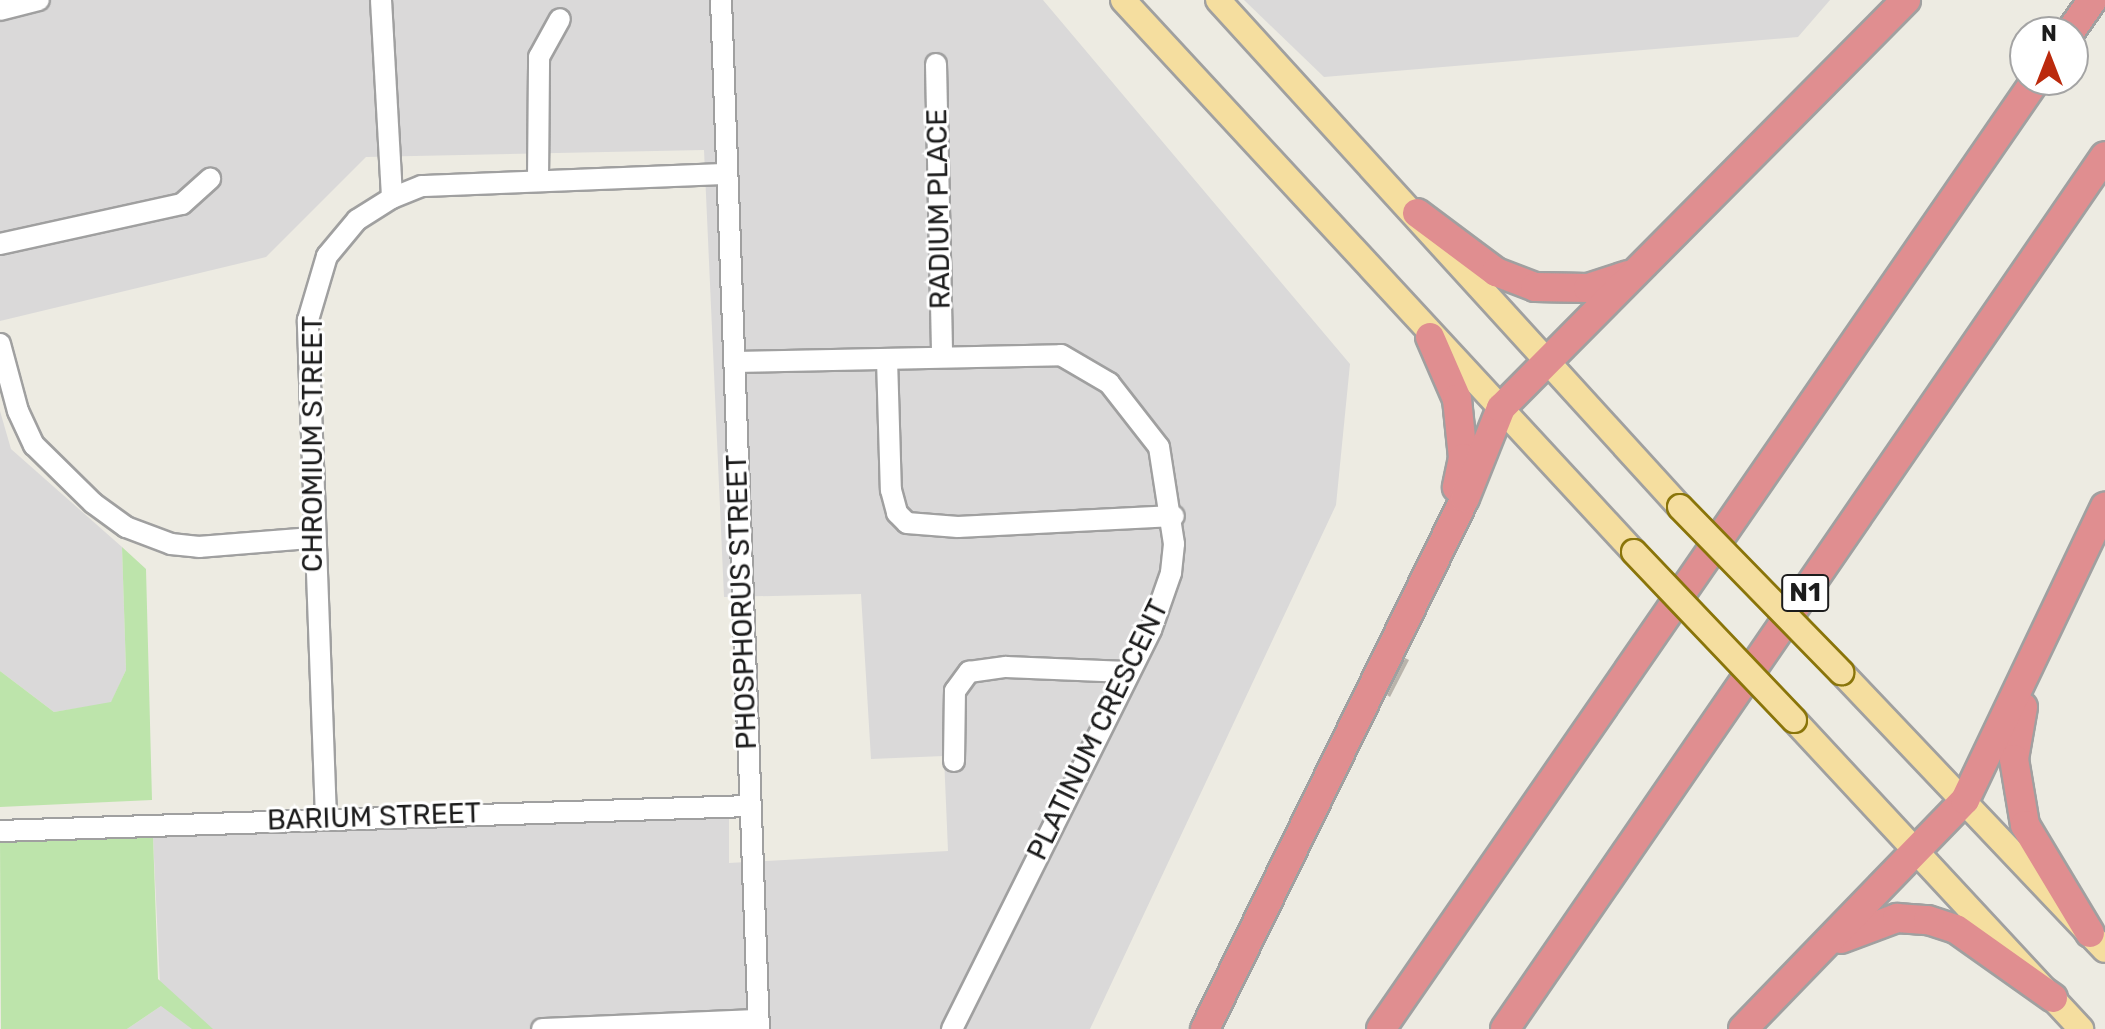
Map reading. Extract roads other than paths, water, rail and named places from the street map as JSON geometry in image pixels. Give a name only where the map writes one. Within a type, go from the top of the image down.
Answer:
[{"type":"highway","points":[[1205,1029],[1447,535],[1501,408],[1906,0]]},
{"type":"highway","points":[[1381,1029],[2025,96]]},
{"type":"highway","name":"N1","points":[[1505,1029],[2105,156]]},
{"type":"highway","points":[[1417,213],[1496,272],[1535,287],[1588,288],[1640,270]]},
{"type":"highway","points":[[1430,337],[1457,399],[1463,430],[1463,458],[1447,535]]},
{"type":"highway","points":[[1743,1029],[1826,948],[1965,800],[2035,660],[2105,507]]},
{"type":"highway","points":[[2035,660],[2015,735],[2019,805],[2035,848],[2098,942]]},
{"type":"highway","points":[[1826,948],[1858,929],[1897,918],[1928,920],[1956,929],[2053,998]]},
{"type":"main road","points":[[1123,0],[1430,337],[1501,408],[1918,850],[2081,1029]]},
{"type":"main road","points":[[1218,0],[1549,357],[1680,507],[1965,800],[2098,942]]},
{"type":"street","points":[[0,10],[39,0]]},
{"type":"street","points":[[381,0],[392,198]]},
{"type":"street","name":"PHOSPHORUS STREET","points":[[721,0],[758,1024]]},
{"type":"street","points":[[538,181],[539,57],[560,19]]},
{"type":"street","name":"RADIUM PLACE","points":[[936,64],[942,354]]},
{"type":"street","name":"CHROMIUM STREET","points":[[326,818],[312,538],[308,320],[327,256],[357,220],[392,198],[422,186],[726,174]]},
{"type":"street","points":[[0,244],[182,204],[210,179]]},
{"type":"street","points":[[0,344],[18,411],[34,445],[93,503],[126,527],[171,544],[199,547],[312,538]]},
{"type":"street","name":"PLATINUM CRESCENT","points":[[736,362],[887,359],[942,354],[1061,355],[1082,362],[1109,383],[1159,447],[1174,516],[1171,573],[1151,630],[1127,672],[952,1029]]},
{"type":"street","points":[[887,359],[891,490],[897,513],[907,523],[958,527],[1174,516]]},
{"type":"street","points":[[954,761],[955,691],[969,672],[1006,667],[1127,672]]},
{"type":"street","name":"BARIUM STREET","points":[[0,831],[748,806]]},
{"type":"street","points":[[542,1029],[758,1024]]}]
